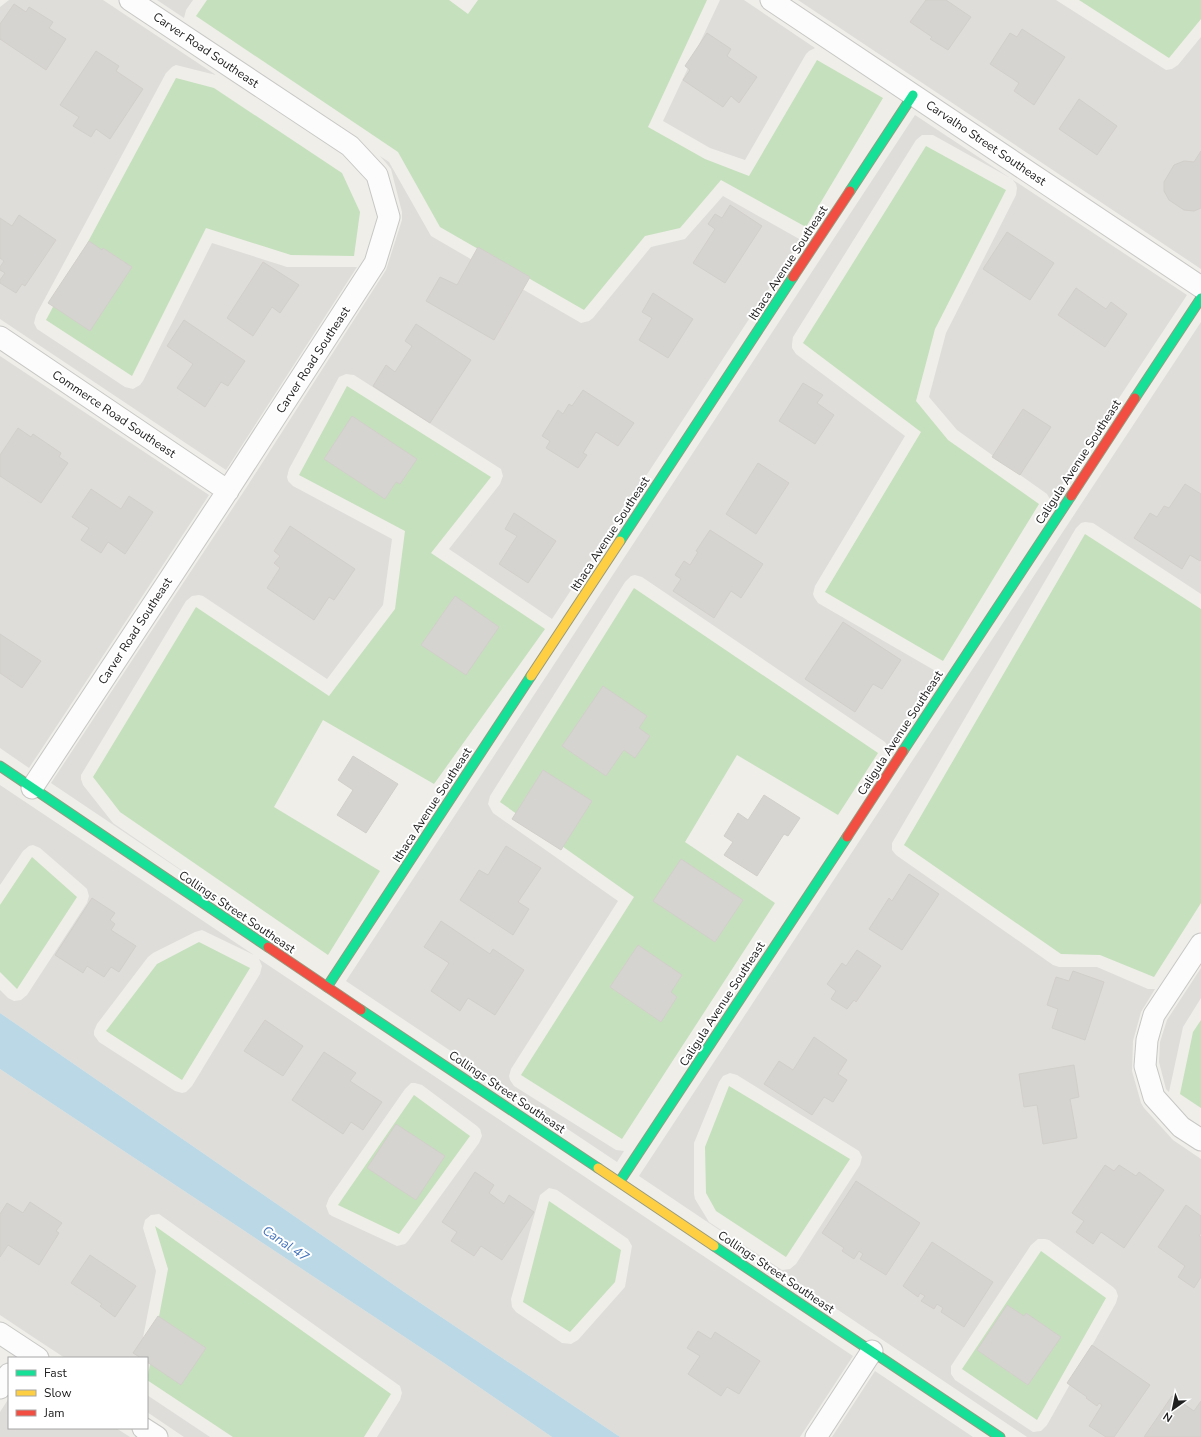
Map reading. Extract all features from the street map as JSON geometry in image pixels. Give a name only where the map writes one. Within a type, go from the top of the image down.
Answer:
[{"type":"street","name":"Carver Road Southeast","points":[[32,788],[375,263],[389,217],[377,174],[350,146],[130,0]]},
{"type":"street","name":"Carvalho Street Southeast","points":[[771,0],[1201,286]]},
{"type":"street","name":"Ithaca Avenue Southeast","points":[[327,986],[913,95]]},
{"type":"street","name":"Caligula Avenue Southeast","points":[[620,1181],[1201,298]]},
{"type":"street","name":"Commerce Road Southeast","points":[[0,337],[228,490]]},
{"type":"street","name":"Collings Street Southeast","points":[[0,766],[1000,1437]]},
{"type":"street","points":[[1201,944],[1154,1015],[1147,1040],[1145,1066],[1154,1097],[1181,1127],[1201,1140]]},
{"type":"street","points":[[0,1333],[27,1355]]},
{"type":"street","points":[[816,1437],[872,1351]]},
{"type":"street","points":[[0,1388],[8,1376]]},
{"type":"street","points":[[145,1429],[157,1437]]},
{"type":"shaded area","points":[[9,0],[103,0],[216,75],[176,65],[166,73],[36,315],[34,323],[37,329],[125,387],[133,389],[140,385],[143,381],[212,243],[287,267],[357,267],[226,470],[0,319],[0,7]]},
{"type":"shaded area","points":[[157,0],[193,0],[186,10],[184,18]]},
{"type":"shaded area","points":[[720,0],[744,0],[815,48],[806,54],[745,160],[710,148],[663,121]]},
{"type":"shaded area","points":[[798,0],[1056,0],[1166,70],[1172,69],[1178,65],[1201,37],[1201,269]]},
{"type":"shaded area","points":[[915,115],[1010,178],[933,135],[922,135],[916,140],[793,337],[792,348],[796,354],[905,436],[815,586],[813,594],[814,597],[818,603],[939,673],[889,748],[885,742],[642,577],[635,575],[631,576],[625,582],[490,796],[488,804],[493,813],[618,901],[511,1069],[509,1076],[514,1086],[616,1150],[624,1151],[617,1162],[346,981]]},
{"type":"shaded area","points":[[380,156],[389,162],[431,236],[581,323],[589,321],[593,318],[651,247],[685,239],[723,196],[801,240],[552,619],[449,549],[500,484],[503,476],[501,469],[354,375],[346,374],[339,377],[289,469],[287,477],[288,481],[293,486],[392,539],[383,605],[327,679],[203,596],[192,596],[186,601],[81,775],[83,785],[113,823],[225,900],[51,783],[248,485],[386,270],[402,220],[402,212],[391,169]]},
{"type":"shaded area","points":[[1012,179],[1187,295],[1051,501],[1047,494],[957,430],[929,397],[946,333],[1016,195],[1016,184]]},
{"type":"shaded area","points":[[1201,322],[1201,594],[1093,523],[1081,523],[1076,528],[892,843],[892,850],[896,855],[1053,965],[1059,967],[1097,967],[1148,989],[1155,989],[1141,1012],[1133,1041],[1132,1071],[1141,1103],[1144,1108],[1173,1140],[1201,1159],[1201,1437],[1027,1437],[639,1176]],"holes":[[[730,1073],[737,1075],[859,1151],[862,1157],[860,1165],[796,1264],[790,1269],[782,1270],[709,1222],[695,1199],[694,1143],[719,1082],[723,1076]],[[1038,1239],[1049,1240],[1113,1287],[1118,1296],[1116,1303],[1047,1425],[1041,1431],[1033,1432],[955,1380],[951,1374],[951,1366],[1031,1245]]]},
{"type":"shaded area","points":[[0,356],[209,495],[29,768],[0,748]]},
{"type":"shaded area","points":[[0,785],[254,955],[202,930],[153,953],[148,957],[97,1024],[94,1035],[99,1042],[175,1091],[182,1093],[186,1092],[192,1086],[260,974],[262,966],[259,959],[853,1356],[800,1437],[620,1437],[407,1294],[0,1013],[0,990],[8,998],[14,1001],[21,1000],[27,995],[87,903],[89,896],[85,887],[40,848],[33,845],[29,846],[23,851],[0,885]],"holes":[[[411,1083],[422,1085],[477,1126],[480,1129],[482,1136],[479,1143],[408,1241],[405,1244],[397,1246],[332,1216],[329,1214],[326,1206],[329,1198],[405,1089]],[[549,1188],[557,1190],[628,1239],[632,1246],[625,1287],[578,1340],[571,1344],[562,1343],[516,1312],[512,1307],[511,1299],[540,1195]]]},
{"type":"shaded area","points":[[1201,968],[1201,998],[1183,1027],[1169,1092],[1166,1089],[1159,1062],[1160,1042],[1167,1020]]},
{"type":"shaded area","points":[[0,1069],[444,1363],[552,1437],[377,1437],[400,1400],[402,1393],[400,1386],[159,1214],[151,1215],[145,1220],[143,1228],[156,1271],[139,1357],[63,1357],[0,1315]]},
{"type":"shaded area","points":[[875,1371],[973,1437],[832,1437]]},
{"type":"shaded area","points":[[148,1396],[210,1437],[184,1437],[148,1413]]},
{"type":"shaded area","points":[[8,1400],[8,1429],[118,1429],[130,1437],[0,1437],[0,1412]]},
{"type":"green space","points":[[207,0],[449,0],[468,14],[478,0],[707,0],[648,127],[705,159],[749,176],[817,60],[883,98],[806,227],[721,180],[680,228],[645,236],[584,310],[440,227],[398,152],[196,16]]},
{"type":"green space","points":[[1079,0],[1201,0],[1201,19],[1169,58]]},
{"type":"green space","points":[[176,78],[214,88],[342,173],[360,212],[354,256],[291,255],[206,228],[132,376],[46,320]]},
{"type":"green space","points":[[926,146],[1006,190],[935,329],[916,401],[948,440],[1039,504],[943,661],[825,592],[921,432],[803,343]]},
{"type":"green space","points":[[347,386],[491,477],[431,553],[545,629],[434,784],[323,720],[274,807],[380,871],[328,955],[120,812],[93,777],[196,607],[329,696],[395,609],[405,531],[299,475]]},
{"type":"green space","points":[[1085,534],[1201,609],[1201,903],[1154,977],[1100,955],[1061,954],[904,845]]},
{"type":"green space","points":[[634,588],[878,753],[838,815],[737,755],[685,842],[775,903],[622,1139],[521,1075],[634,897],[500,802]]},
{"type":"green space","points":[[32,857],[77,897],[17,989],[0,972],[0,905]]},
{"type":"green space","points":[[199,942],[250,968],[182,1080],[106,1031],[157,964]]},
{"type":"green space","points":[[1201,1020],[1201,1108],[1180,1094],[1193,1032]]},
{"type":"green space","points":[[729,1086],[850,1159],[786,1257],[716,1211],[706,1193],[705,1147]]},
{"type":"green space","points":[[414,1095],[470,1136],[399,1234],[338,1205]]},
{"type":"green space","points":[[549,1201],[621,1250],[615,1282],[570,1332],[523,1302]]},
{"type":"green space","points":[[155,1226],[391,1394],[364,1437],[233,1437],[148,1381],[168,1269]]},
{"type":"green space","points":[[1041,1251],[1106,1298],[1037,1420],[962,1369]]},
{"type":"water","name":"Canal 47","points":[[0,1013],[407,1294],[620,1437],[552,1437],[444,1363],[0,1069]]},
{"type":"building","points":[[926,0],[946,0],[971,17],[948,50],[930,39],[932,37],[910,22]]},
{"type":"building","points":[[14,4],[26,12],[29,7],[53,22],[49,28],[66,39],[46,70],[0,39],[0,24]]},
{"type":"building","points":[[1022,29],[1065,57],[1034,105],[1014,91],[1019,83],[990,64],[1010,33],[1017,37]]},
{"type":"building","points":[[707,33],[731,49],[727,56],[757,77],[739,103],[731,96],[723,107],[683,80],[690,70],[685,66]]},
{"type":"building","points":[[96,51],[119,66],[116,71],[143,89],[110,139],[96,129],[91,137],[73,126],[79,117],[60,105]]},
{"type":"building","points":[[1079,99],[1117,126],[1097,155],[1059,129]]},
{"type":"building","points":[[1201,151],[1201,208],[1194,211],[1184,210],[1169,200],[1164,191],[1164,182],[1174,165],[1184,161],[1194,162]]},
{"type":"building","points":[[730,205],[762,226],[725,283],[693,263],[715,229],[708,224],[715,214],[722,218]]},
{"type":"building","points":[[19,215],[56,240],[25,286],[22,284],[16,293],[0,283],[0,280],[5,273],[0,270],[0,267],[4,261],[0,258],[0,218],[12,226]]},
{"type":"building","points":[[1007,232],[1054,263],[1030,300],[983,269]]},
{"type":"building","points":[[89,241],[102,250],[103,248],[132,267],[90,331],[48,303]]},
{"type":"building","points":[[478,247],[530,277],[494,340],[426,301],[440,277],[457,285]]},
{"type":"building","points":[[263,262],[299,285],[280,313],[272,307],[253,336],[227,318]]},
{"type":"building","points":[[1076,288],[1106,309],[1111,302],[1127,314],[1105,347],[1058,315]]},
{"type":"building","points":[[653,293],[693,319],[668,358],[639,340],[652,318],[642,312]]},
{"type":"building","points":[[184,320],[245,361],[228,386],[221,382],[205,407],[177,388],[193,364],[167,346]]},
{"type":"building","points":[[416,324],[471,360],[430,423],[373,386],[386,365],[395,372],[412,346],[405,341]]},
{"type":"building","points":[[803,383],[823,395],[817,403],[834,415],[815,444],[779,421]]},
{"type":"building","points":[[583,390],[634,423],[618,446],[596,432],[583,453],[587,455],[578,468],[546,448],[550,441],[542,436],[558,410],[563,414],[569,404],[572,406]]},
{"type":"building","points":[[1023,409],[1051,427],[1020,475],[992,457]]},
{"type":"building","points":[[352,416],[417,459],[400,484],[396,482],[385,499],[324,459]]},
{"type":"building","points":[[18,428],[31,437],[33,434],[61,453],[59,457],[68,463],[41,503],[0,476],[0,455]]},
{"type":"building","points":[[758,463],[789,483],[756,534],[726,514]]},
{"type":"building","points":[[1185,484],[1201,494],[1201,560],[1200,561],[1190,555],[1182,569],[1134,538],[1150,513],[1157,517],[1164,506],[1169,508]]},
{"type":"building","points":[[91,489],[121,509],[129,496],[153,512],[125,554],[108,542],[101,553],[81,540],[89,528],[72,517]]},
{"type":"building","points":[[514,513],[556,541],[528,583],[499,564],[517,536],[505,529]]},
{"type":"building","points":[[290,526],[355,569],[334,600],[329,597],[314,620],[267,588],[280,568],[274,563],[280,556],[274,551]]},
{"type":"building","points":[[710,530],[763,564],[741,598],[731,591],[714,618],[673,591],[681,579],[675,575],[684,561],[690,565],[698,552],[696,551]]},
{"type":"building","points":[[455,596],[499,627],[466,675],[421,645]]},
{"type":"building","points":[[843,622],[901,660],[882,689],[873,684],[855,712],[805,679]]},
{"type":"building","points":[[0,634],[41,661],[22,688],[0,673]]},
{"type":"building","points":[[603,686],[647,716],[639,728],[650,736],[635,758],[624,750],[606,776],[562,746]]},
{"type":"building","points":[[353,756],[398,784],[366,833],[337,815],[353,790],[338,780]]},
{"type":"building","points":[[543,770],[592,801],[561,850],[512,819]]},
{"type":"building","points":[[764,795],[800,818],[788,836],[784,834],[757,876],[724,855],[733,842],[724,836],[738,813],[748,820]]},
{"type":"building","points":[[506,846],[541,868],[518,902],[529,909],[513,935],[460,900],[479,870],[488,875]]},
{"type":"building","points":[[681,859],[743,900],[715,942],[653,901]]},
{"type":"building","points":[[909,874],[939,894],[902,950],[869,929],[889,898],[892,901]]},
{"type":"building","points":[[92,898],[115,913],[110,920],[115,924],[111,930],[136,946],[119,972],[111,967],[104,977],[87,966],[83,973],[55,955]]},
{"type":"building","points":[[441,921],[490,954],[493,949],[524,970],[495,1015],[468,998],[460,1011],[431,991],[449,963],[424,947]]},
{"type":"building","points":[[638,945],[682,975],[671,992],[677,997],[661,1022],[610,987]]},
{"type":"building","points":[[857,950],[881,966],[856,1002],[854,1000],[847,1009],[831,999],[836,991],[827,984],[842,963],[846,966]]},
{"type":"building","points":[[1073,971],[1104,982],[1085,1040],[1052,1028],[1058,1009],[1047,1005],[1056,977],[1069,981]]},
{"type":"building","points":[[265,1020],[303,1046],[283,1076],[244,1051]]},
{"type":"building","points":[[814,1037],[847,1060],[838,1074],[847,1080],[833,1102],[824,1097],[812,1115],[764,1084],[779,1061],[793,1070]]},
{"type":"building","points":[[324,1052],[356,1073],[350,1081],[382,1102],[363,1130],[351,1122],[343,1134],[292,1100]]},
{"type":"building","points":[[1074,1065],[1079,1097],[1070,1099],[1077,1138],[1043,1144],[1037,1105],[1024,1107],[1019,1074]]},
{"type":"building","points":[[396,1124],[445,1156],[416,1200],[367,1168]]},
{"type":"building","points":[[1105,1165],[1114,1171],[1119,1165],[1136,1176],[1139,1172],[1164,1190],[1124,1248],[1101,1232],[1093,1244],[1076,1232],[1084,1221],[1072,1213]]},
{"type":"building","points":[[475,1172],[494,1185],[489,1193],[504,1204],[509,1195],[534,1212],[502,1260],[481,1246],[474,1256],[451,1241],[457,1232],[442,1222]]},
{"type":"building","points":[[856,1181],[920,1223],[886,1275],[860,1259],[863,1254],[859,1251],[854,1259],[842,1251],[844,1248],[822,1233]]},
{"type":"building","points":[[30,1202],[62,1223],[56,1231],[59,1233],[39,1265],[8,1245],[0,1257],[0,1214],[7,1203],[23,1213]]},
{"type":"building","points":[[1186,1205],[1201,1216],[1201,1233],[1199,1236],[1201,1237],[1201,1277],[1194,1288],[1178,1277],[1185,1266],[1158,1247]]},
{"type":"building","points":[[932,1242],[993,1282],[964,1327],[941,1312],[943,1308],[937,1304],[934,1309],[921,1301],[925,1296],[920,1293],[918,1297],[903,1286]]},
{"type":"building","points":[[90,1255],[136,1286],[115,1317],[100,1306],[102,1304],[71,1283]]},
{"type":"building","points":[[1007,1305],[1024,1316],[1026,1313],[1061,1337],[1028,1385],[977,1350]]},
{"type":"building","points":[[158,1316],[206,1348],[181,1385],[148,1363],[148,1357],[139,1357],[133,1353]]},
{"type":"building","points":[[698,1331],[711,1339],[715,1332],[760,1361],[739,1394],[727,1387],[721,1396],[688,1374],[700,1356],[687,1348]]},
{"type":"building","points":[[1092,1345],[1150,1385],[1114,1437],[1106,1437],[1089,1426],[1102,1405],[1099,1403],[1097,1406],[1067,1383]]},
{"type":"building","points":[[1172,1396],[1194,1411],[1201,1401],[1201,1437],[1144,1437]]},
{"type":"traffic: fast","points":[[850,191],[913,95]]},
{"type":"traffic: fast","points":[[620,541],[793,277]]},
{"type":"traffic: fast","points":[[1135,398],[1201,298]]},
{"type":"traffic: fast","points":[[903,751],[1071,496]]},
{"type":"traffic: fast","points":[[327,987],[531,676]]},
{"type":"traffic: fast","points":[[0,766],[268,947]]},
{"type":"traffic: fast","points":[[620,1181],[847,837]]},
{"type":"traffic: fast","points":[[361,1010],[598,1168]]},
{"type":"traffic: fast","points":[[714,1246],[1000,1437]]},
{"type":"traffic: slow","points":[[531,676],[620,541]]},
{"type":"traffic: slow","points":[[598,1168],[714,1246]]},
{"type":"traffic: jam","points":[[793,277],[850,191]]},
{"type":"traffic: jam","points":[[1071,496],[1135,398]]},
{"type":"traffic: jam","points":[[847,837],[903,751]]},
{"type":"traffic: jam","points":[[268,947],[361,1010]]}]
